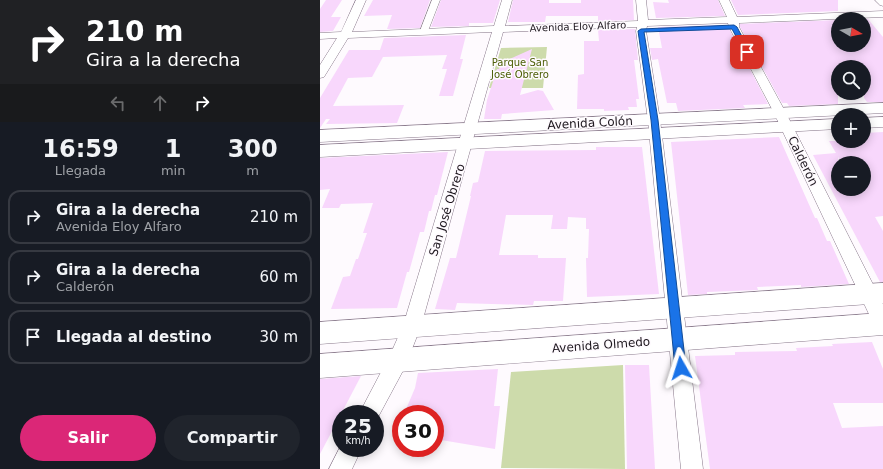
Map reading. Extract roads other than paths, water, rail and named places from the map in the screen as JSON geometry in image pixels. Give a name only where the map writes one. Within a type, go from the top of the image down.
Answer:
[{"type":"street","points":[[320,74],[342,39],[361,0]]},
{"type":"street","points":[[424,31],[436,0]]},
{"type":"street","name":"San José Obrero","points":[[375,405],[398,360],[412,326],[508,0]]},
{"type":"street","points":[[640,0],[692,469]]},
{"type":"street","name":"Calderón","points":[[724,0],[783,120],[876,294],[883,323]]},
{"type":"street","points":[[880,0],[883,4]]},
{"type":"street","name":"Avenida Eloy Alfaro","points":[[320,36],[342,39],[498,33],[734,23],[883,14]]},
{"type":"street","points":[[871,21],[883,21]]},
{"type":"street","name":"Avenida Eloy Alfaro","points":[[734,23],[831,22]]},
{"type":"street","name":"Avenida Eloy Alfaro","points":[[320,45],[342,39],[424,31],[498,33]]},
{"type":"street","name":"Avenida Colón","points":[[320,136],[468,136],[655,127],[783,120],[883,108]]},
{"type":"street","name":"Avenida Colón","points":[[783,120],[831,123]]},
{"type":"street","points":[[871,123],[883,122]]},
{"type":"street","name":"Avenida Colón","points":[[320,151],[468,136]]},
{"type":"street","points":[[320,334],[412,326],[876,294]]},
{"type":"street","name":"Avenida Olmedo","points":[[320,366],[883,323]]},
{"type":"street","points":[[340,469],[346,457]]},
{"type":"park label","name":"Parque San José Obrero","points":[[520,68]]}]
